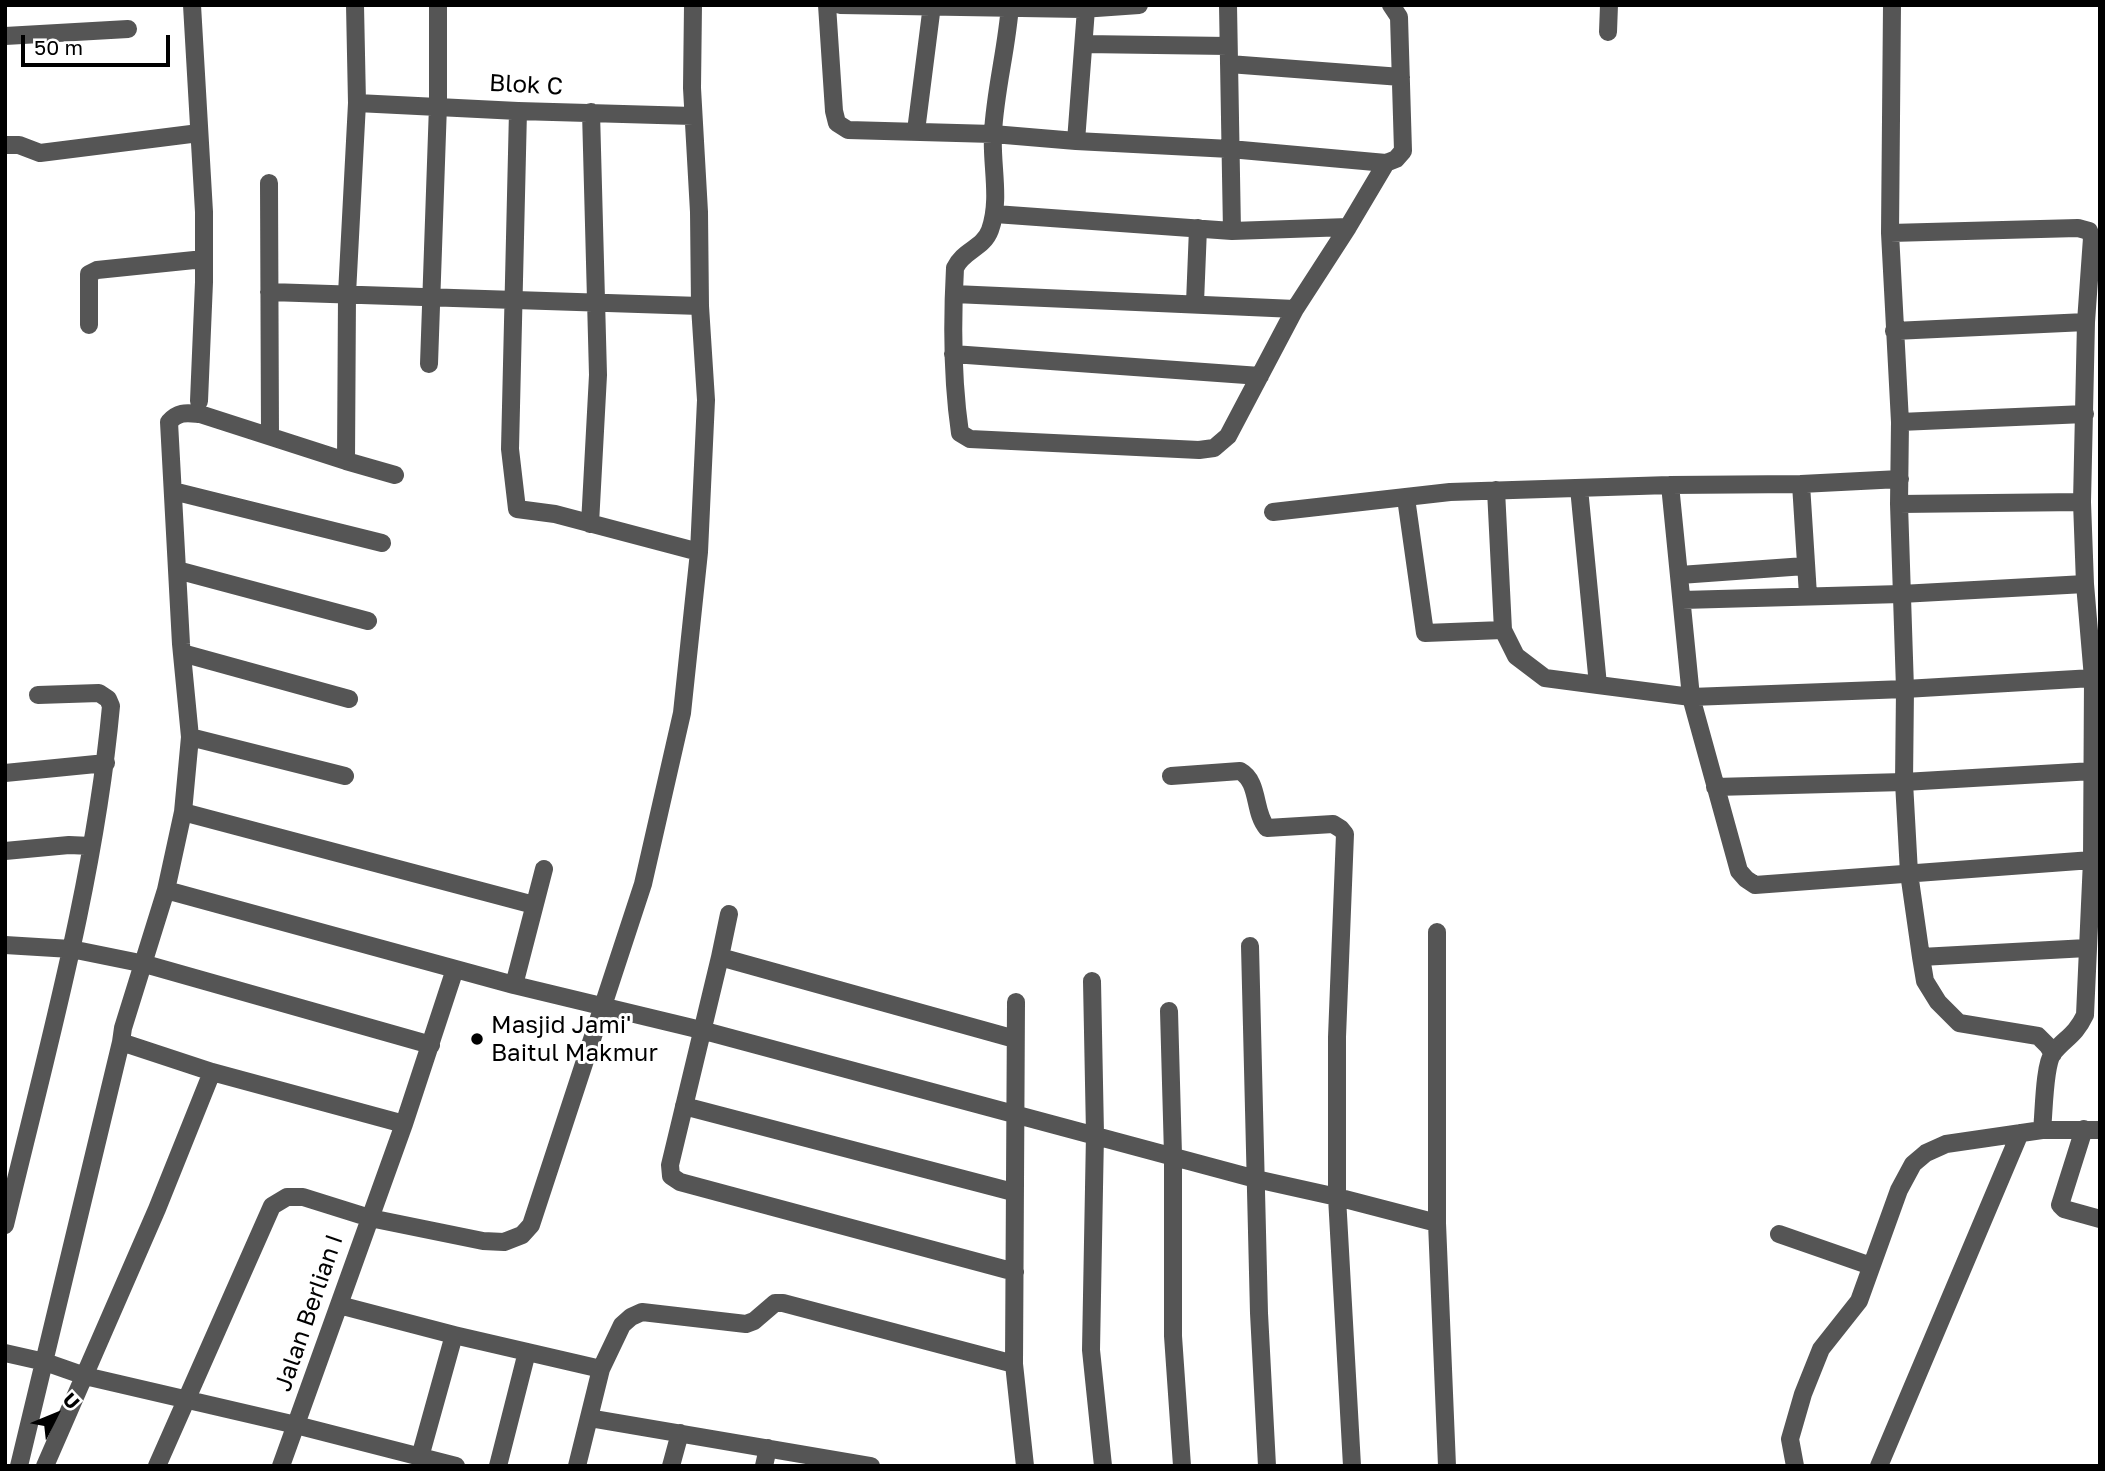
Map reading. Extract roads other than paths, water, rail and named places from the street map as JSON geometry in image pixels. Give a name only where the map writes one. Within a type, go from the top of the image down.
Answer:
[{"type":"street","points":[[192,5],[204,259],[199,401]]},
{"type":"street","points":[[346,461],[347,294],[357,103],[355,5]]},
{"type":"street","points":[[429,364],[438,105],[438,5]]},
{"type":"street","points":[[157,1466],[272,1206],[287,1197],[303,1197],[370,1218],[484,1241],[504,1242],[522,1235],[531,1225],[643,884],[682,713],[699,552],[706,400],[699,306],[699,212],[693,116],[693,5]]},
{"type":"street","points":[[827,5],[834,111],[837,123],[848,130],[993,134],[1230,149],[1386,163],[1396,159],[1403,150],[1399,17],[1391,5]]},
{"type":"street","points":[[840,5],[1083,8],[1139,5]]},
{"type":"street","points":[[1228,5],[1232,231]]},
{"type":"street","points":[[1608,32],[1609,5]]},
{"type":"street","points":[[1892,5],[1890,233],[1900,422],[1899,504],[1905,689],[1903,782],[1909,873],[1921,957],[1925,981],[1938,1002],[1959,1023],[2038,1036],[2053,1054]]},
{"type":"street","points":[[916,131],[932,6]]},
{"type":"street","points":[[1010,6],[993,134],[995,215],[989,233],[981,245],[959,258],[956,268],[953,355],[960,433],[970,439],[1199,450],[1213,448],[1228,436],[1294,309],[1349,227],[1386,163]]},
{"type":"street","points":[[1076,141],[1084,44],[1083,8]]},
{"type":"street","points":[[5,36],[128,29]]},
{"type":"street","points":[[1084,44],[1228,55],[1401,77]]},
{"type":"street","name":"Blok C","points":[[357,103],[693,116]]},
{"type":"street","points":[[517,111],[510,449],[517,509],[555,514],[699,552]]},
{"type":"street","points":[[590,524],[598,375],[591,112]]},
{"type":"street","points":[[5,145],[19,145],[40,153],[199,133]]},
{"type":"street","points":[[270,183],[270,436]]},
{"type":"street","points":[[995,215],[1232,231],[1349,227]]},
{"type":"street","points":[[1195,303],[1198,228]]},
{"type":"street","points":[[1890,233],[2085,229],[2092,238],[2086,322],[2082,502],[2085,584],[2093,678],[2092,860],[2085,1015],[2078,1030],[2053,1054],[2047,1065],[2042,1126]]},
{"type":"street","points":[[89,325],[89,274],[97,270],[204,259]]},
{"type":"street","points":[[269,292],[699,306]]},
{"type":"street","points":[[954,294],[1294,309]]},
{"type":"street","points":[[1894,331],[2086,322]]},
{"type":"street","points":[[953,355],[1260,376]]},
{"type":"street","points":[[19,1466],[123,1028],[166,890],[183,813],[190,737],[181,653],[169,422],[184,412],[200,414],[395,475]]},
{"type":"street","points":[[1900,422],[2085,414]]},
{"type":"street","points":[[1273,512],[1450,492],[1801,484],[1900,479]]},
{"type":"street","points":[[1801,484],[1808,595]]},
{"type":"street","points":[[1670,485],[1691,697],[1739,871],[1746,879],[1755,885],[2092,860]]},
{"type":"street","points":[[1578,488],[1598,685]]},
{"type":"street","points":[[1496,490],[1503,629],[1516,656],[1545,678],[1691,697],[1905,689],[2093,678]]},
{"type":"street","points":[[173,491],[382,543]]},
{"type":"street","points":[[1406,498],[1425,632],[1503,629]]},
{"type":"street","points":[[1899,504],[2082,502]]},
{"type":"street","points":[[1680,575],[1805,566]]},
{"type":"street","points":[[177,570],[368,621]]},
{"type":"street","points":[[1682,600],[1902,594],[2085,584]]},
{"type":"street","points":[[181,653],[349,699]]},
{"type":"street","points":[[5,1225],[71,949],[106,763],[111,706],[108,699],[99,693],[38,695]]},
{"type":"street","points":[[190,737],[345,776]]},
{"type":"street","points":[[5,773],[106,763]]},
{"type":"street","points":[[1171,776],[1240,771],[1248,775],[1252,783],[1261,821],[1268,828],[1275,830],[1333,824],[1345,834],[1337,1037],[1337,1196],[1352,1466]]},
{"type":"street","points":[[1715,787],[1903,782],[2093,771]]},
{"type":"street","points":[[183,813],[534,905]]},
{"type":"street","points":[[5,851],[69,845],[91,846]]},
{"type":"street","points":[[514,985],[544,869]]},
{"type":"street","points":[[166,890],[514,985],[701,1030],[1256,1179],[1337,1196],[1437,1223]]},
{"type":"street","points":[[729,914],[670,1165],[671,1176],[680,1182],[1014,1272]]},
{"type":"street","points":[[1437,932],[1437,1223],[1447,1466]]},
{"type":"street","points":[[5,945],[71,949],[145,964],[431,1045]]},
{"type":"street","points":[[1250,946],[1267,1466]]},
{"type":"street","points":[[1921,957],[2087,948]]},
{"type":"street","points":[[720,957],[1015,1039]]},
{"type":"street","name":"Jalan Berlian I","points":[[281,1466],[404,1124],[455,969]]},
{"type":"street","points":[[1092,981],[1095,1135],[1091,1350],[1103,1466]]},
{"type":"street","points":[[1016,1002],[1014,1364],[1025,1466]]},
{"type":"street","points":[[1169,1011],[1172,1336],[1182,1466]]},
{"type":"street","points":[[121,1042],[212,1072],[404,1124]]},
{"type":"street","points":[[45,1466],[157,1209],[212,1072]]},
{"type":"street","points":[[684,1106],[1013,1192]]},
{"type":"street","points":[[1795,1466],[1790,1439],[1803,1394],[1821,1349],[1859,1301],[1899,1190],[1913,1164],[1926,1153],[1946,1144],[2020,1133],[2042,1126],[2092,1130],[2059,1202],[2064,1209],[2100,1219]]},
{"type":"street","points":[[1879,1466],[2020,1133]]},
{"type":"street","points":[[1779,1234],[1871,1266]]},
{"type":"street","points":[[577,1466],[601,1369],[622,1325],[642,1312],[746,1324],[754,1321],[775,1303],[1014,1364]]},
{"type":"street","points":[[339,1305],[601,1369]]},
{"type":"street","points":[[420,1457],[454,1335]]},
{"type":"street","points":[[498,1466],[527,1352]]},
{"type":"street","points":[[5,1353],[44,1362],[85,1376],[296,1425],[456,1466]]},
{"type":"street","points":[[589,1418],[680,1433],[766,1457],[871,1466]]},
{"type":"street","points":[[671,1466],[680,1433]]},
{"type":"place","name":"Masjid Jami' Baitul Makmur","points":[[477,1039]]}]
